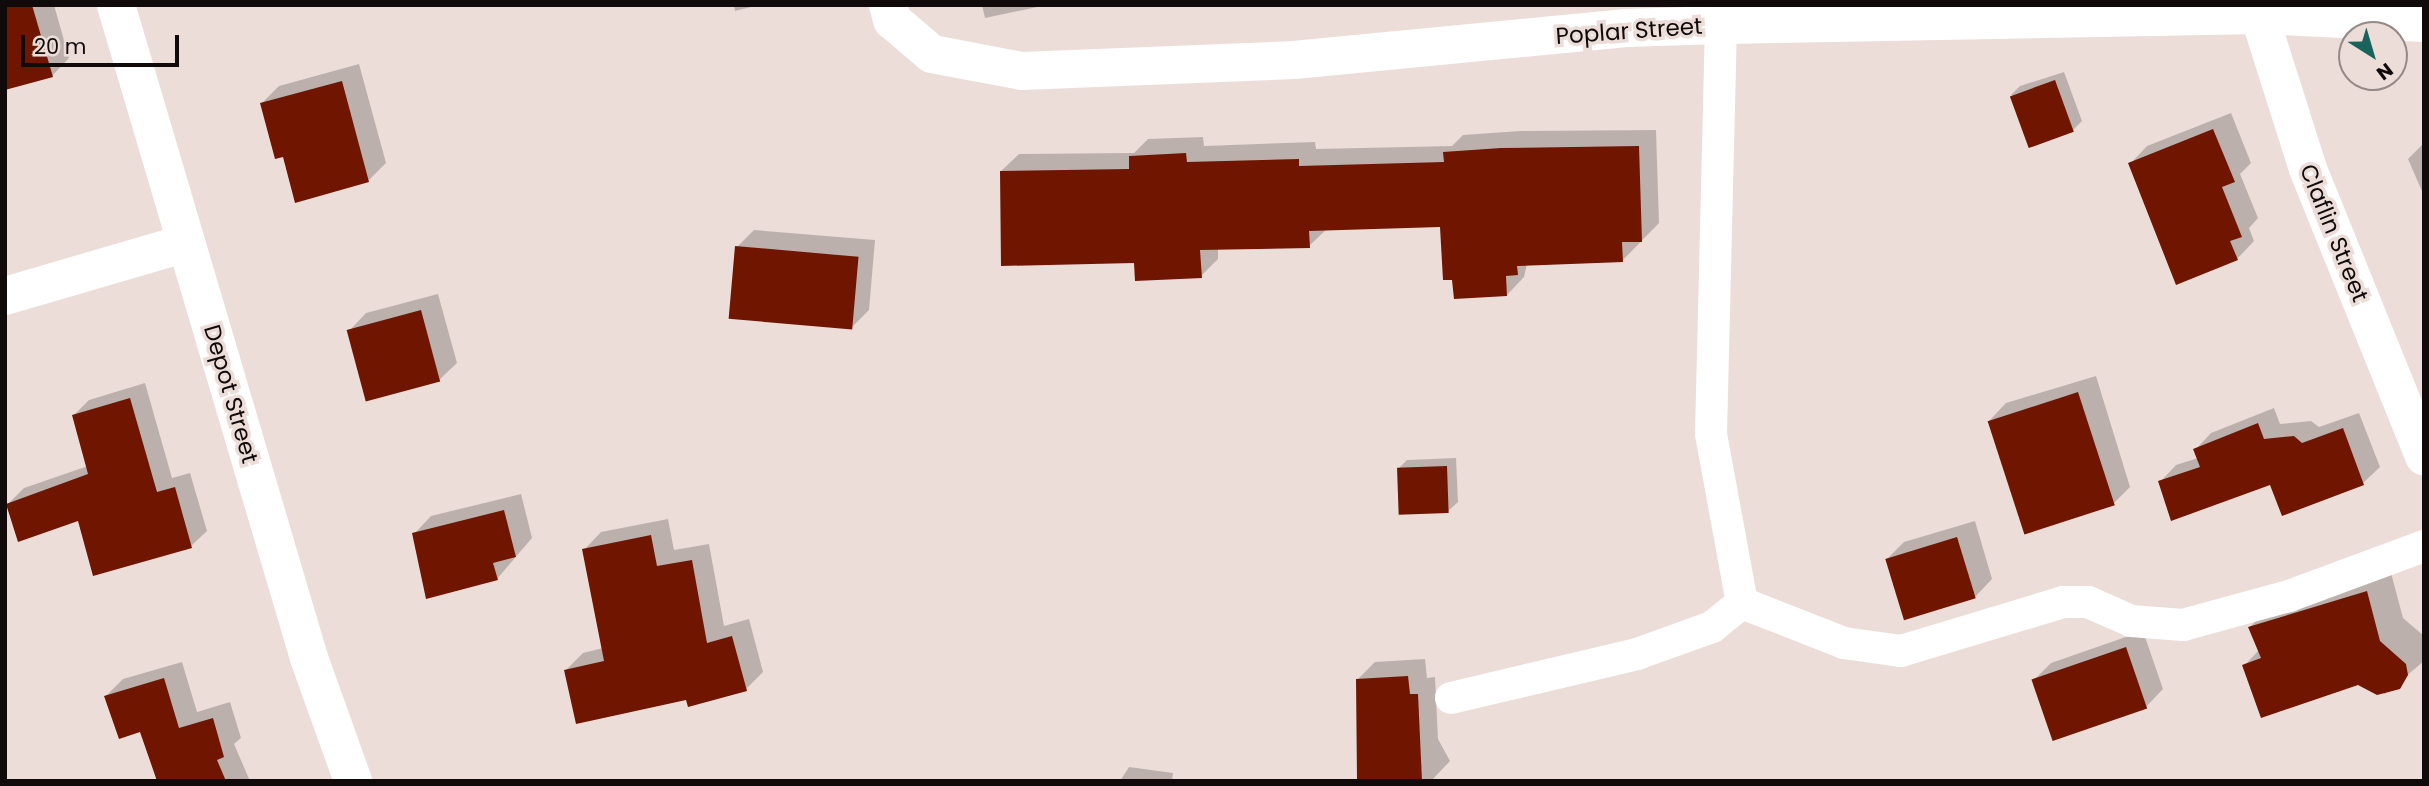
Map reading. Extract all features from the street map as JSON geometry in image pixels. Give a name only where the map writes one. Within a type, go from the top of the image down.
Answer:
[{"type":"street","name":"Depot Street","points":[[116,5],[309,658],[354,781]]},
{"type":"street","name":"Poplar Street","points":[[888,5],[892,20],[932,54],[1022,71],[1294,60],[1626,28],[2257,10],[2424,23]]},
{"type":"street","name":"Claflin Street","points":[[2257,10],[2308,169],[2424,456]]},
{"type":"street","points":[[5,296],[186,243]]},
{"type":"lane","points":[[1721,25],[1711,434],[1742,603]]},
{"type":"lane","points":[[1742,603],[1844,643],[1901,651],[2063,602],[2088,602],[2131,621],[2183,625],[2290,596],[2424,546]]},
{"type":"lane","points":[[1451,698],[1637,654],[1712,626],[1742,603]]},
{"type":"building","points":[[5,5],[32,5],[53,77],[5,90]]},
{"type":"building","points":[[2055,80],[2074,132],[2029,148],[2010,96]]},
{"type":"building","points":[[342,81],[369,182],[295,203],[283,157],[275,159],[260,103]]},
{"type":"building","points":[[2213,129],[2235,182],[2222,187],[2242,237],[2230,241],[2238,260],[2176,285],[2128,163]]},
{"type":"building","points":[[1639,146],[1642,242],[1622,242],[1623,262],[1517,266],[1518,275],[1506,276],[1507,296],[1454,299],[1452,280],[1443,280],[1440,227],[1309,231],[1310,248],[1200,250],[1202,278],[1135,281],[1134,263],[1001,266],[1000,171],[1129,169],[1129,156],[1186,153],[1187,162],[1299,159],[1299,166],[1444,162],[1443,152],[1501,148]]},
{"type":"building","points":[[735,246],[859,257],[852,330],[729,319]]},
{"type":"building","points":[[421,310],[440,381],[366,401],[347,330]]},
{"type":"building","points":[[2078,392],[2115,505],[2024,535],[1988,421]]},
{"type":"building","points":[[130,398],[157,492],[175,487],[192,548],[93,576],[78,521],[18,542],[6,504],[88,474],[72,415]]},
{"type":"building","points":[[2258,423],[2264,439],[2294,436],[2302,443],[2343,428],[2364,485],[2282,516],[2270,485],[2171,521],[2158,481],[2200,467],[2193,449]]},
{"type":"building","points":[[1447,466],[1449,513],[1399,515],[1397,468]]},
{"type":"building","points":[[504,510],[516,557],[493,563],[498,580],[426,599],[412,533]]},
{"type":"building","points":[[651,535],[657,566],[692,560],[707,643],[732,636],[747,691],[688,707],[686,700],[576,724],[564,670],[604,661],[582,549]]},
{"type":"building","points":[[1957,537],[1976,598],[1904,620],[1885,559]]},
{"type":"building","points":[[2367,591],[2380,641],[2406,664],[2408,675],[2400,689],[2377,695],[2358,685],[2261,718],[2242,665],[2261,658],[2248,627]]},
{"type":"building","points":[[2126,647],[2147,708],[2053,741],[2031,680]]},
{"type":"building","points":[[1408,676],[1410,694],[1418,694],[1422,781],[1357,781],[1356,679]]},
{"type":"building","points":[[164,678],[179,728],[213,718],[224,757],[217,760],[226,781],[157,781],[140,732],[119,739],[104,696]]}]
